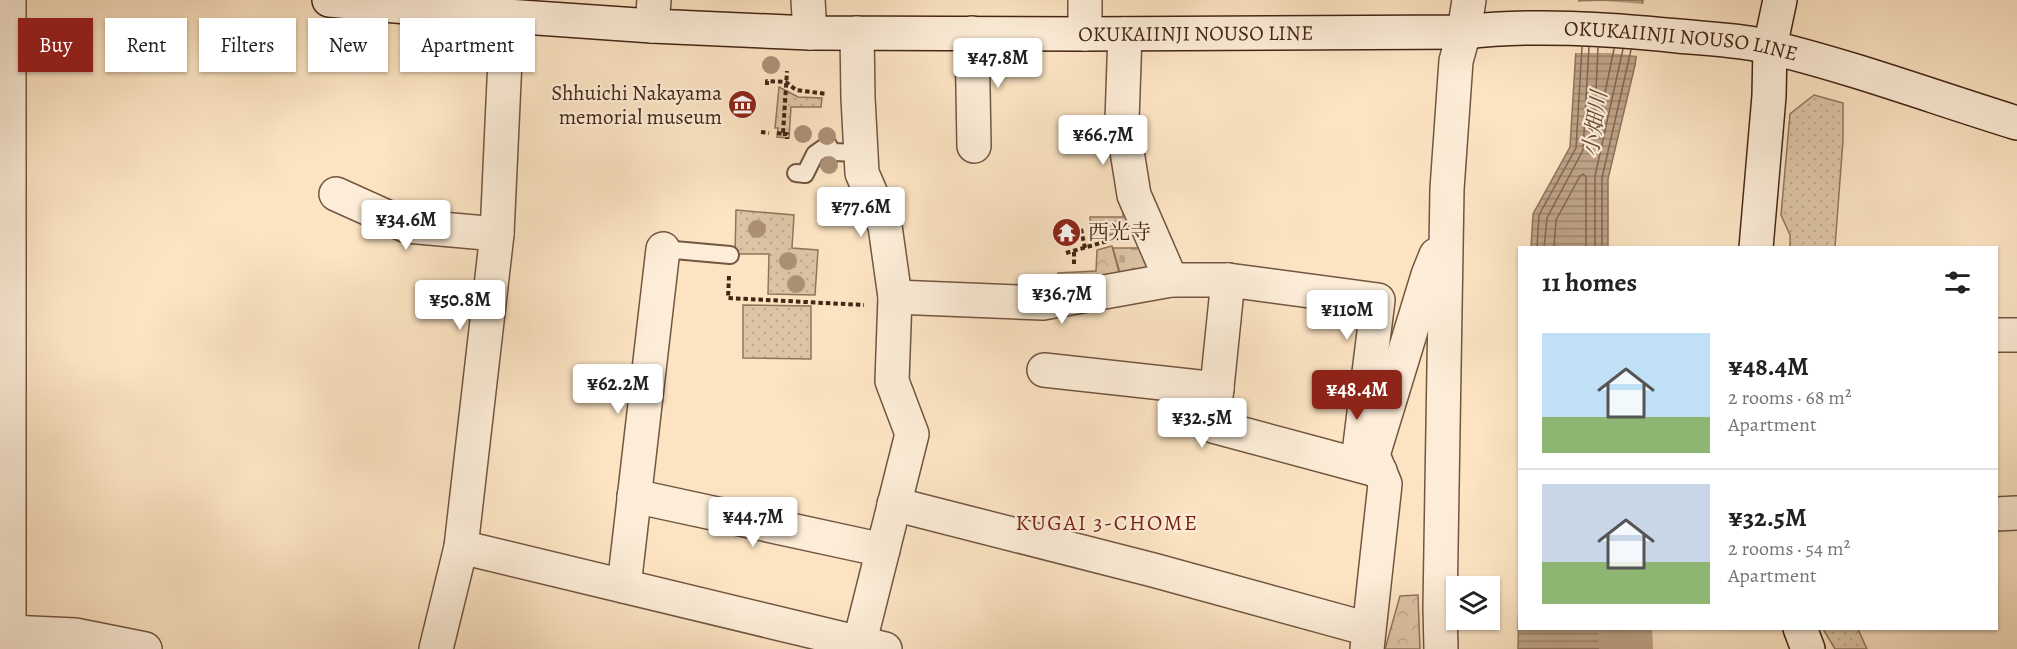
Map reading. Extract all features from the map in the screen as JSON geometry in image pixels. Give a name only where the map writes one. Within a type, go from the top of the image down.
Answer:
[{"type":"street","points":[[9,0],[4,491],[6,639],[75,635],[145,649]]},
{"type":"street","name":"OKUKAIINJI NOUSO LINE","points":[[329,0],[507,16],[653,13],[810,33],[1125,34],[1475,20],[1605,29],[1770,47],[2017,123]]},
{"type":"street","points":[[808,0],[810,33]]},
{"type":"street","points":[[1085,0],[1085,34]]},
{"type":"street","points":[[1759,244],[1770,47],[1780,0]]},
{"type":"street","points":[[436,649],[461,547],[496,234],[507,16]]},
{"type":"street","points":[[1441,649],[1445,231],[1456,61],[1475,20]]},
{"type":"street","points":[[461,547],[868,647],[883,550],[912,434],[892,381],[895,302],[885,226],[862,173],[857,33]]},
{"type":"street","points":[[972,33],[974,146]]},
{"type":"street","points":[[1125,34],[1122,120],[1134,195],[1138,238],[1171,280]]},
{"type":"street","points":[[336,194],[407,226],[496,234]]},
{"type":"street","points":[[1377,463],[1428,275],[1445,231]]},
{"type":"street","points":[[624,586],[663,249]]},
{"type":"street","points":[[894,504],[1154,570],[1368,639],[1385,484],[1377,463],[1360,445],[1377,300],[1228,280],[1171,280],[1043,303],[895,302]]},
{"type":"street","points":[[1228,280],[1213,426],[1377,463]]},
{"type":"street","points":[[1998,335],[2017,336]]},
{"type":"street","points":[[1044,370],[1217,389]]},
{"type":"street","points":[[634,496],[883,550]]},
{"type":"street","points":[[1998,514],[2017,513]]},
{"type":"street","points":[[1801,630],[1808,649]]},
{"type":"lane","points":[[796,173],[805,174],[815,154],[828,145],[832,152],[861,153]]},
{"type":"lane","points":[[663,249],[730,255]]},
{"type":"path","points":[[783,134],[787,71]]},
{"type":"path","points":[[767,85],[767,81],[786,82],[796,90],[858,98]]},
{"type":"path","points":[[761,132],[770,133]]},
{"type":"path","points":[[777,133],[787,134],[787,139]]},
{"type":"path","points":[[1081,229],[1085,248]]},
{"type":"path","points":[[1066,253],[1138,238]]},
{"type":"path","points":[[1074,252],[1074,267]]},
{"type":"path","points":[[728,298],[895,302]]},
{"type":"green space","points":[[779,87],[798,97],[822,98],[821,107],[791,107],[789,138],[777,137],[778,128],[775,128]]},
{"type":"green space","points":[[1814,95],[1843,103],[1843,140],[1835,246],[1790,246],[1790,235],[1781,215],[1790,114]]},
{"type":"green space","points":[[1123,199],[1134,228],[1118,228],[1113,234],[1094,239],[1090,217],[1123,217]]},
{"type":"green space","points":[[736,210],[794,215],[792,248],[818,250],[815,295],[768,294],[769,254],[735,254]]},
{"type":"green space","points":[[1112,246],[1121,280],[1057,287],[1058,273],[1096,271],[1097,250]]},
{"type":"green space","points":[[1113,248],[1141,248],[1151,274],[1122,280]]},
{"type":"green space","points":[[743,305],[811,306],[811,359],[743,358]]},
{"type":"green space","points":[[1418,595],[1420,649],[1385,649],[1400,596]]},
{"type":"green space","points":[[1824,630],[1858,630],[1867,649],[1835,649]]},
{"type":"water","points":[[1579,0],[1643,0],[1635,65],[1608,179],[1608,246],[1531,246],[1533,214],[1570,147]]},
{"type":"water","points":[[1518,630],[1621,630],[1626,649],[1518,649]]},
{"type":"pier","points":[[1604,1],[1646,4],[1639,56],[1573,53],[1575,2]]},
{"type":"waterway","name":"小畑川","points":[[1625,630],[1626,649]]},
{"type":"place","name":"Shhuichi Nakayama memorial museum","points":[[743,105]]},
{"type":"place","name":"西光寺","points":[[1067,232]]},
{"type":"district","name":"KUGAI 3-CHOME","points":[[1107,523]]}]
